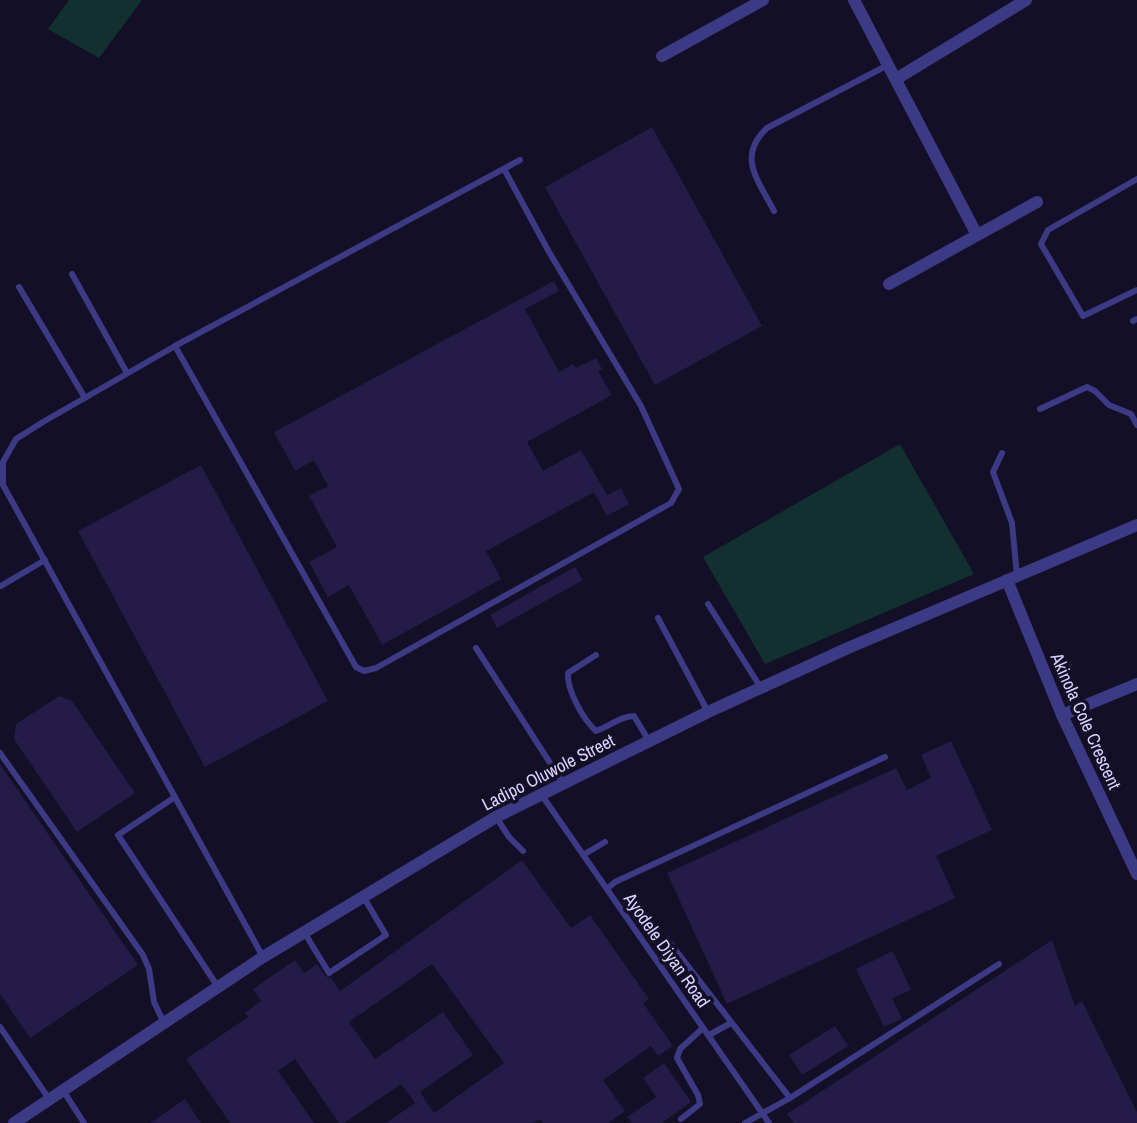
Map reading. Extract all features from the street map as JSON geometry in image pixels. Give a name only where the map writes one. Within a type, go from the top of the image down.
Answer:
[{"type":"street","points":[[662,56],[763,0]]},
{"type":"street","points":[[854,0],[977,235]]},
{"type":"street","points":[[896,79],[1026,0]]},
{"type":"street","points":[[889,284],[1037,202]]},
{"type":"street","name":"Ladipo Oluwole Street","points":[[14,1123],[263,957],[496,817],[708,712],[1137,525]]},
{"type":"street","name":"Akinola Cole Crescent","points":[[1012,578],[1062,715],[1137,874]]},
{"type":"street","points":[[1062,715],[1137,684]]},
{"type":"lane","points":[[774,211],[751,164],[751,149],[756,138],[767,128],[888,65]]},
{"type":"lane","points":[[263,957],[3,485],[3,462],[16,439],[127,373],[520,160]]},
{"type":"lane","points":[[174,346],[356,667],[364,671],[376,668],[671,503],[679,489],[641,406],[549,252],[504,169]]},
{"type":"lane","points":[[1137,179],[1048,230],[1041,244],[1083,316],[1137,290]]},
{"type":"lane","points":[[72,274],[127,373]]},
{"type":"lane","points":[[19,286],[85,398]]},
{"type":"lane","points":[[1040,409],[1087,387],[1096,391],[1109,405],[1131,414],[1137,425]]},
{"type":"lane","points":[[1002,453],[993,472],[1012,523],[1012,578]]},
{"type":"lane","points":[[1,586],[45,561]]},
{"type":"lane","points":[[708,604],[761,688]]},
{"type":"lane","points":[[658,618],[708,712]]},
{"type":"lane","points":[[476,648],[563,783]]},
{"type":"lane","points":[[596,655],[568,673],[568,681],[587,723],[596,731],[605,729],[626,716],[635,716],[649,741]]},
{"type":"lane","points":[[0,752],[143,955],[149,968],[154,1002],[164,1023]]},
{"type":"lane","points":[[607,889],[615,882],[885,757]]},
{"type":"lane","name":"Ayodele Diyan Road","points":[[541,794],[769,1123]]},
{"type":"lane","points":[[175,797],[118,835],[218,987]]},
{"type":"lane","points":[[496,817],[509,837],[523,851]]},
{"type":"lane","points":[[583,855],[605,842]]},
{"type":"lane","points":[[304,932],[329,973],[386,935],[363,897]]},
{"type":"lane","points":[[667,939],[790,1098]]},
{"type":"lane","points":[[745,1123],[790,1098],[999,964]]},
{"type":"lane","points":[[709,1035],[731,1023]]},
{"type":"lane","points":[[0,1027],[50,1101]]},
{"type":"lane","points":[[681,1119],[700,1104],[698,1095],[677,1058],[680,1049],[703,1028]]},
{"type":"lane","points":[[64,1092],[84,1123]]},
{"type":"green space","points":[[69,0],[142,0],[99,58],[48,29]]},
{"type":"green space","points":[[900,444],[974,574],[765,664],[703,557]]},
{"type":"building","points":[[652,127],[762,326],[655,385],[545,187]]},
{"type":"building","points":[[554,281],[559,291],[525,309],[559,372],[573,364],[576,368],[596,358],[602,369],[598,371],[612,395],[527,442],[543,471],[581,450],[607,495],[621,488],[629,504],[607,516],[594,492],[486,551],[501,579],[382,645],[349,585],[328,597],[309,562],[337,547],[309,496],[328,486],[314,460],[295,471],[274,432]]},
{"type":"building","points":[[201,465],[328,701],[205,767],[78,531]]},
{"type":"building","points":[[575,567],[583,580],[497,628],[490,615]]},
{"type":"building","points":[[59,696],[72,701],[135,793],[77,832],[14,739],[16,724]]},
{"type":"building","points":[[951,741],[992,830],[936,856],[955,898],[727,1004],[667,873],[896,768],[907,790],[931,778],[921,755]]},
{"type":"building","points":[[0,764],[138,965],[30,1038],[0,994]]},
{"type":"building","points":[[522,860],[571,928],[590,915],[649,999],[643,1003],[673,1046],[658,1056],[651,1046],[603,1080],[625,1111],[608,1123],[543,1123],[540,1119],[533,1123],[386,1123],[415,1103],[401,1084],[344,1123],[339,1123],[295,1059],[278,1071],[314,1123],[230,1123],[186,1059],[248,1017],[245,1013],[261,1001],[253,989],[295,960],[304,973],[317,964],[340,991]],"holes":[[[432,964],[504,1063],[434,1113],[420,1092],[473,1055],[443,1012],[375,1059],[349,1022]]]},
{"type":"building","points":[[1052,940],[1075,1006],[1082,1001],[1137,1112],[1137,1123],[794,1123],[787,1114]]},
{"type":"building","points":[[893,951],[911,990],[892,998],[902,1019],[884,1027],[856,969]]},
{"type":"building","points":[[835,1026],[848,1046],[802,1075],[789,1055]]},
{"type":"building","points":[[664,1063],[691,1102],[662,1123],[632,1123],[627,1117],[656,1097],[643,1078]]},
{"type":"building","points":[[185,1099],[201,1123],[150,1123]]}]
